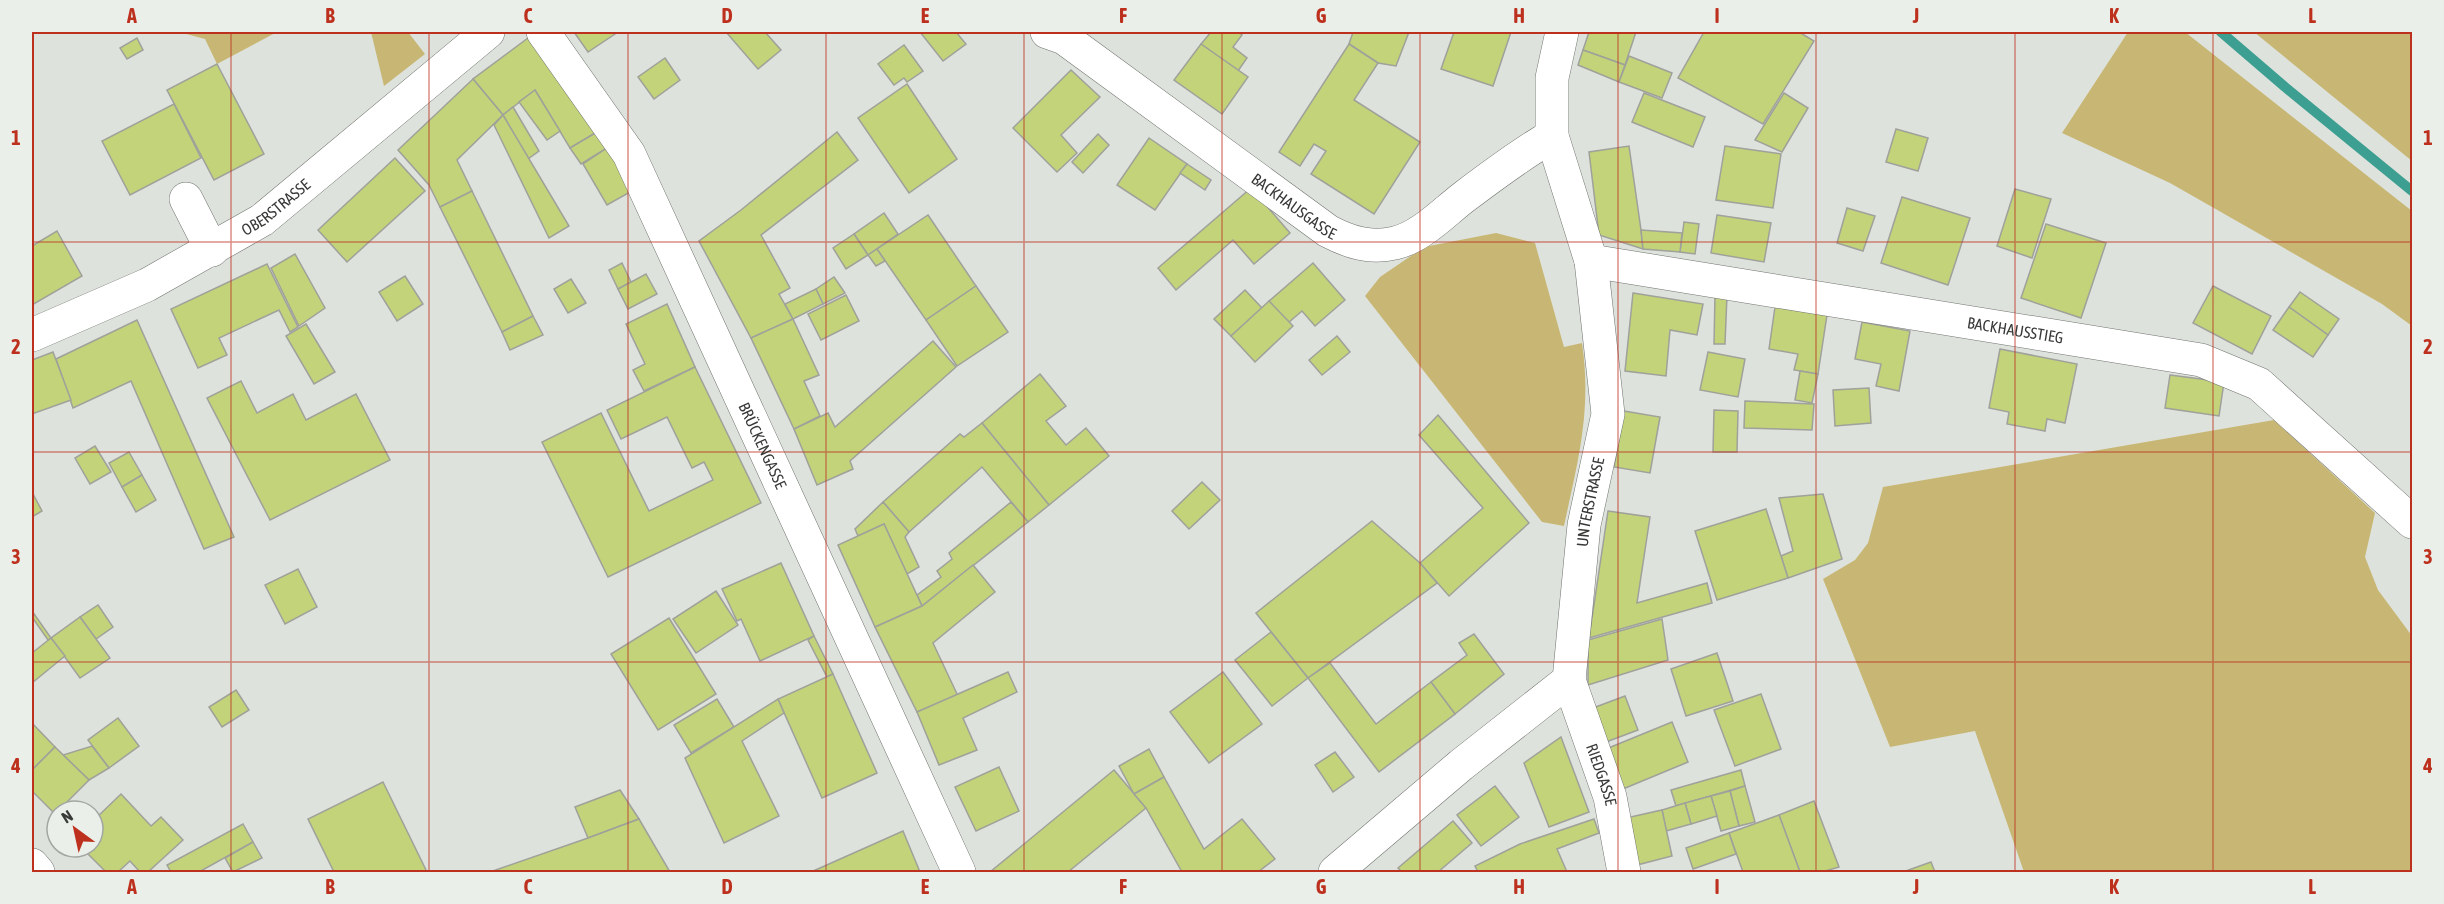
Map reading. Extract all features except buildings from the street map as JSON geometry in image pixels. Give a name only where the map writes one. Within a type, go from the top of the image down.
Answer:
[{"type":"street","name":"OBERSTRASSE","points":[[32,335],[147,285],[262,220],[488,32]]},
{"type":"street","name":"BRÜCKENGASSE","points":[[543,32],[629,154],[959,873]]},
{"type":"street","name":"BACKHAUSGASSE","points":[[1047,32],[1064,38],[1328,231],[1348,242],[1369,246],[1395,243],[1419,232],[1517,156],[1552,136]]},
{"type":"street","name":"UNTERSTRASSE","points":[[1562,32],[1552,78],[1552,136],[1591,261],[1608,414],[1584,525],[1569,680]]},
{"type":"street","points":[[186,199],[212,250]]},
{"type":"street","name":"BACKHAUSSTIEG","points":[[1591,261],[2201,360],[2259,384],[2403,513]]},
{"type":"street","points":[[1335,873],[1461,765],[1569,680]]},
{"type":"street","name":"RIEDGASSE","points":[[1569,680],[1610,797],[1624,873]]},
{"type":"street","points":[[32,865],[38,873]]},
{"type":"shaded area","points":[[179,32],[277,32],[217,64],[205,39]]},
{"type":"shaded area","points":[[371,32],[408,32],[425,54],[384,86]]},
{"type":"shaded area","points":[[2128,32],[2185,32],[2412,211],[2412,326],[2382,304],[2170,183],[2062,133]]},
{"type":"shaded area","points":[[2254,32],[2412,32],[2412,161]]},
{"type":"shaded area","points":[[1496,233],[1535,243],[1564,347],[1582,343],[1585,391],[1582,435],[1564,526],[1542,522],[1365,296],[1380,277],[1424,247]]},
{"type":"shaded area","points":[[2274,420],[2375,513],[2365,557],[2378,590],[2412,636],[2412,872],[2024,872],[1975,731],[1890,747],[1823,579],[1855,560],[1868,543],[1883,487]]},
{"type":"waterway","points":[[2221,32],[2412,191]]}]
